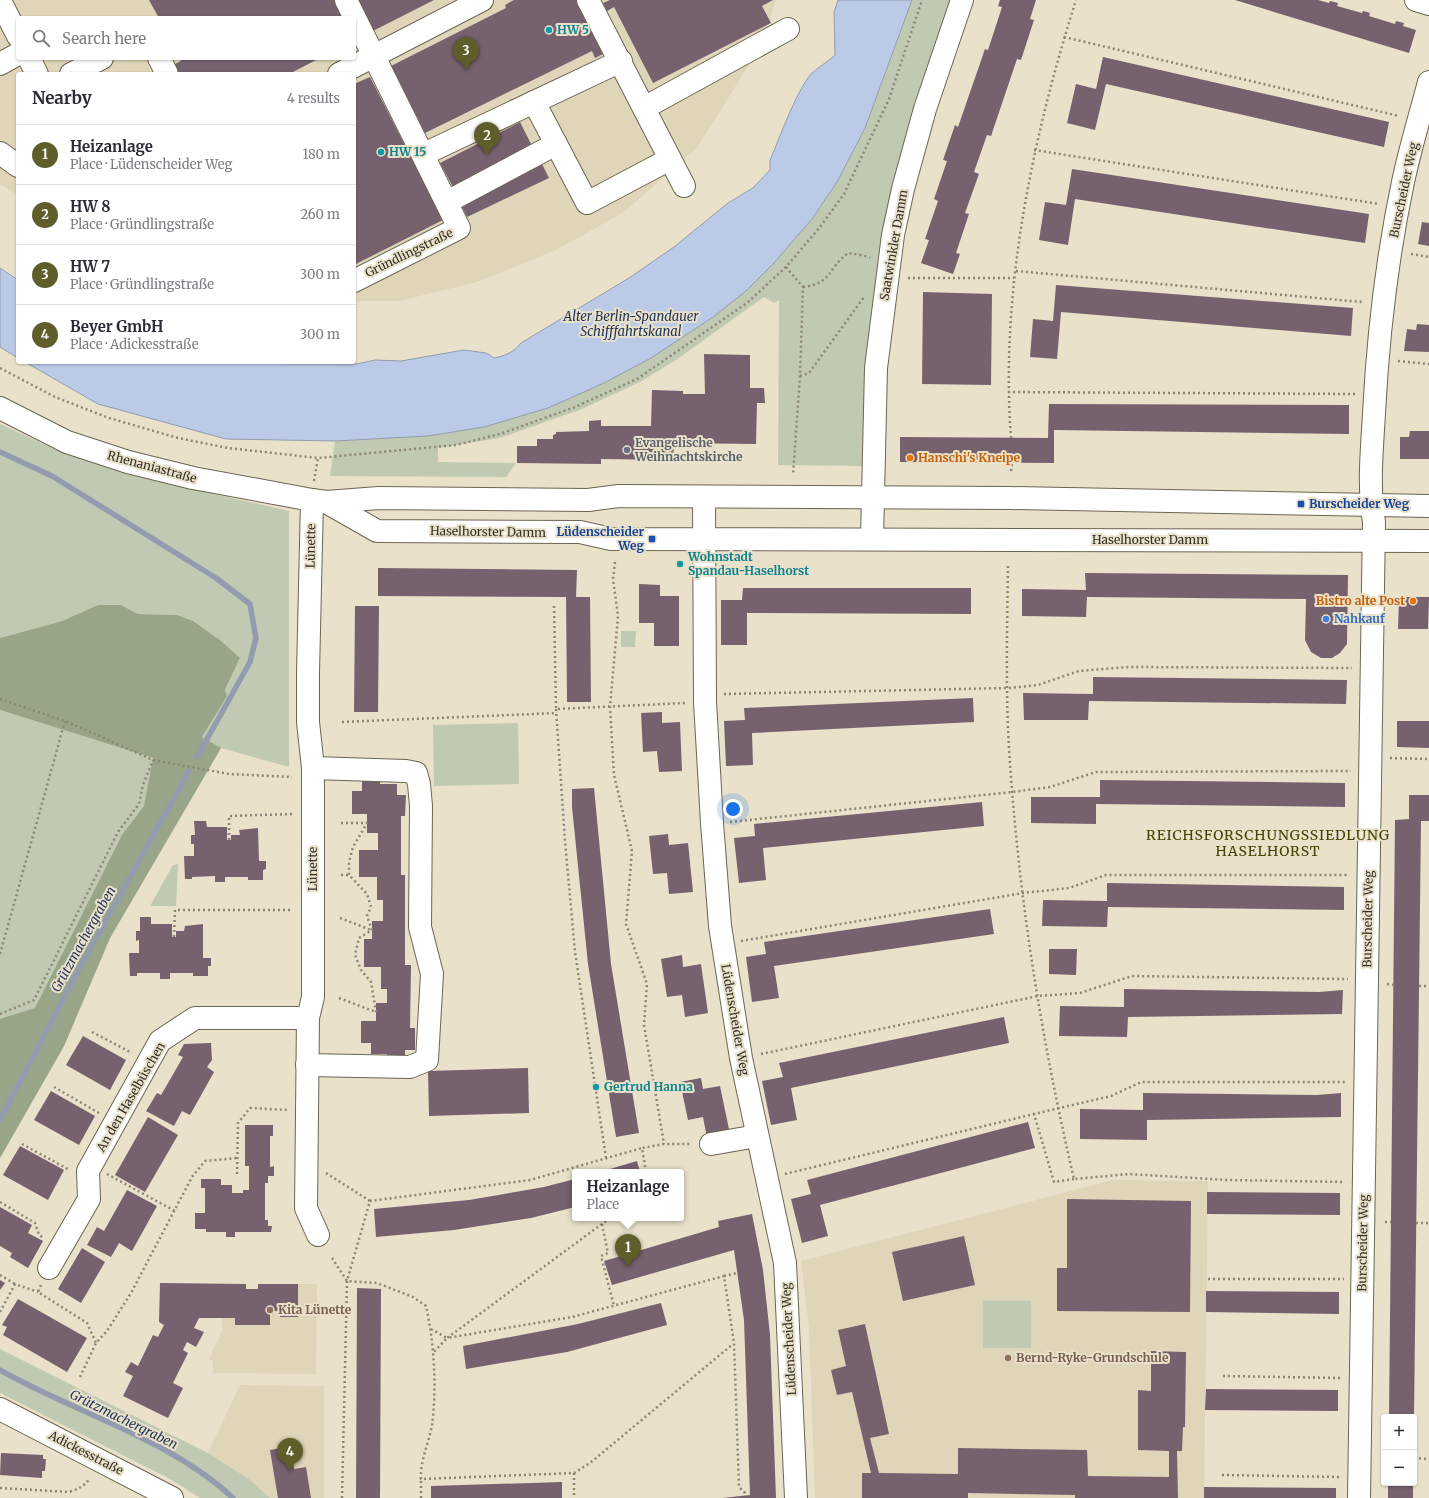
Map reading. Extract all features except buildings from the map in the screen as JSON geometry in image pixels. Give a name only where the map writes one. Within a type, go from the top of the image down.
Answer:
[{"type":"street","name":"Gründlingstraße","points":[[346,0],[354,16]]},
{"type":"street","points":[[343,72],[482,0]]},
{"type":"street","points":[[588,0],[621,61],[684,186]]},
{"type":"street","name":"Saatwinkler Damm","points":[[873,498],[876,368],[893,235],[902,189],[925,109],[962,0]]},
{"type":"street","points":[[1416,0],[1429,4]]},
{"type":"street","points":[[0,1],[16,32]]},
{"type":"street","name":"Gründlingstraße","points":[[356,20],[424,154],[459,228],[356,280]]},
{"type":"street","points":[[644,108],[788,28]]},
{"type":"street","points":[[0,64],[16,55]]},
{"type":"street","points":[[30,60],[36,72]]},
{"type":"street","points":[[75,72],[98,60]]},
{"type":"street","points":[[160,60],[166,72]]},
{"type":"street","points":[[424,154],[621,61]]},
{"type":"street","name":"Burscheider Weg","points":[[1359,1498],[1374,522],[1371,506],[1371,469],[1376,374],[1386,278],[1403,182],[1429,82]]},
{"type":"street","points":[[534,102],[587,203],[670,159]]},
{"type":"street","points":[[447,202],[556,144]]},
{"type":"street","points":[[0,154],[16,165]]},
{"type":"street","name":"Rhenaniastraße","points":[[0,408],[67,442],[128,462],[193,478],[319,501]]},
{"type":"street","points":[[319,501],[379,498],[588,500],[619,496],[1018,498],[1429,506]]},
{"type":"street","points":[[704,497],[704,539]]},
{"type":"street","points":[[872,539],[873,498]]},
{"type":"street","name":"Haselhorster Damm","points":[[319,501],[377,530],[580,532],[611,539],[1429,541]]},
{"type":"street","name":"Lünette","points":[[318,1235],[306,1208],[308,1018],[313,997],[313,768],[308,722],[319,501]]},
{"type":"street","name":"Lüdenscheider Weg","points":[[704,539],[705,698],[712,823],[722,944],[741,1058],[785,1263],[796,1498]]},
{"type":"street","points":[[307,1066],[410,1067],[427,1060],[432,974],[420,927],[421,806],[419,784],[416,773],[406,771],[313,768]]},
{"type":"street","name":"An den Haselbüschen","points":[[49,1268],[62,1248],[88,1199],[90,1173],[115,1122],[160,1041],[195,1018],[308,1018]]},
{"type":"street","points":[[711,1144],[757,1136]]},
{"type":"street","name":"Adickesstraße","points":[[0,1409],[172,1498]]},
{"type":"path","points":[[0,368],[55,397],[110,418],[178,438],[228,448],[318,458],[456,445],[500,434],[576,407],[636,379],[747,303],[786,267],[820,227],[844,194],[889,99],[922,0]]},
{"type":"path","points":[[1011,438],[1008,392],[1014,278],[1034,150],[1064,37],[1076,0]]},
{"type":"path","points":[[1064,37],[1406,117]]},
{"type":"path","points":[[1034,150],[1379,204]]},
{"type":"path","points":[[803,287],[818,285],[823,282],[848,253],[858,256],[865,255],[872,260]]},
{"type":"path","points":[[1411,254],[1429,257]]},
{"type":"path","points":[[786,267],[803,287],[800,376],[793,475]]},
{"type":"path","points":[[1016,271],[1362,302]]},
{"type":"path","points":[[908,278],[1014,278]]},
{"type":"path","points":[[800,376],[809,373],[867,293]]},
{"type":"path","points":[[1397,361],[1429,364]]},
{"type":"path","points":[[1008,392],[1356,394]]},
{"type":"path","points":[[1011,471],[1012,462]]},
{"type":"path","points":[[615,562],[614,579],[618,616],[610,707],[614,775],[632,851],[626,924],[647,984],[644,1025],[664,1144]]},
{"type":"path","points":[[1008,566],[1008,688],[1012,792],[1023,894],[1038,996],[1058,1108],[1074,1179]]},
{"type":"path","points":[[554,606],[556,709],[565,841],[575,952],[606,1158]]},
{"type":"path","points":[[556,709],[610,707],[705,698],[1008,688],[1038,685],[1079,671],[1121,668],[1352,668]]},
{"type":"path","points":[[0,699],[65,721],[153,760],[229,774],[292,777]]},
{"type":"path","points":[[342,722],[557,713]]},
{"type":"path","points":[[0,954],[65,721]]},
{"type":"path","points":[[1390,758],[1429,759]]},
{"type":"path","points":[[0,1014],[34,1000],[118,832],[139,804],[143,785],[153,760]]},
{"type":"path","points":[[712,823],[1050,787],[1096,772],[1351,771]]},
{"type":"path","points":[[229,840],[229,816],[292,814]]},
{"type":"path","points":[[341,823],[367,824],[353,847],[349,862],[349,875]]},
{"type":"path","points":[[341,874],[349,875],[367,894],[371,907],[367,916],[372,930]]},
{"type":"path","points":[[722,944],[1023,894],[1069,888],[1106,875],[1350,875]]},
{"type":"path","points":[[174,937],[174,910],[291,910]]},
{"type":"path","points":[[340,918],[372,930]]},
{"type":"path","points":[[339,998],[376,1012],[371,982],[361,970],[355,955],[359,938],[372,930]]},
{"type":"path","points":[[741,1058],[1038,996],[1080,993],[1132,976],[1348,979]]},
{"type":"path","points":[[1387,984],[1394,985]]},
{"type":"path","points":[[1419,986],[1429,986]]},
{"type":"path","points":[[92,1032],[149,1062]]},
{"type":"path","points":[[766,1178],[1111,1096],[1142,1082],[1347,1082]]},
{"type":"path","points":[[54,1087],[115,1122]]},
{"type":"path","points":[[237,1174],[238,1123],[250,1108],[290,1110]]},
{"type":"path","points":[[1034,1114],[1054,1182],[1129,1174],[1227,1180],[1346,1182]]},
{"type":"path","points":[[22,1144],[175,1211]]},
{"type":"path","points":[[322,1171],[370,1201],[530,1180],[642,1148],[664,1144],[711,1144]]},
{"type":"path","points":[[642,1148],[646,1169]]},
{"type":"path","points":[[80,1377],[96,1343],[107,1331],[131,1293],[192,1177],[205,1161],[237,1158]]},
{"type":"path","points":[[342,1498],[346,1282],[370,1201]]},
{"type":"path","points":[[0,1202],[36,1223],[39,1235],[62,1248]]},
{"type":"path","points":[[432,1353],[447,1338],[606,1221]]},
{"type":"path","points":[[1385,1222],[1391,1222]]},
{"type":"path","points":[[1416,1223],[1429,1223]]},
{"type":"path","points":[[602,1224],[608,1253],[601,1256],[614,1306]]},
{"type":"path","points":[[332,1258],[346,1282]]},
{"type":"path","points":[[38,1292],[49,1268]]},
{"type":"path","points":[[431,1329],[447,1338],[572,1317],[737,1273]]},
{"type":"path","points":[[0,1275],[15,1284],[38,1292],[86,1323],[96,1343]]},
{"type":"path","points":[[724,1276],[734,1344],[739,1487],[745,1493],[745,1496]]},
{"type":"path","points":[[1208,1279],[1344,1279]]},
{"type":"path","points":[[346,1282],[377,1283],[413,1297],[426,1306],[431,1329],[432,1423],[429,1443],[420,1466],[422,1478],[421,1498]]},
{"type":"path","points":[[0,1312],[15,1284]]},
{"type":"path","points":[[422,1478],[574,1473],[590,1463],[734,1344]]},
{"type":"path","points":[[1223,1376],[1342,1378]]},
{"type":"path","points":[[1417,1458],[1429,1459]]},
{"type":"path","points":[[0,1488],[69,1492],[79,1489],[87,1482],[93,1472]]},
{"type":"path","points":[[574,1473],[574,1498]]},
{"type":"path","points":[[1222,1475],[1341,1477]]},
{"type":"shaded area","points":[[0,0],[776,0],[762,44],[697,148],[624,212],[556,250],[477,282],[399,301],[356,301],[356,72],[16,72],[16,194],[0,184]]},
{"type":"shaded area","name":"Bernd-Ryke-Grundschule","points":[[1113,1180],[1208,1181],[1204,1498],[815,1498],[809,1327],[801,1261]]},
{"type":"shaded area","name":"Kita Lünette","points":[[223,1284],[246,1289],[257,1289],[258,1284],[317,1284],[316,1374],[213,1373],[213,1361],[209,1359],[222,1331]]},
{"type":"shaded area","points":[[240,1385],[324,1386],[324,1498],[270,1498],[249,1479],[208,1453]]},
{"type":"green space","points":[[912,0],[953,0],[917,107],[866,466],[778,465],[779,300],[774,303],[764,297],[676,360],[640,382],[582,409],[500,438],[438,448],[438,462],[516,463],[506,477],[330,476],[335,441],[428,436],[651,358],[713,317],[746,291],[774,263],[812,219],[837,182],[865,128]]},
{"type":"green space","points":[[0,424],[54,449],[130,475],[289,511],[289,767],[221,748],[110,938],[64,1046],[0,1158],[0,710],[153,758],[220,748],[202,737],[226,696],[225,691],[240,658],[177,615],[138,614],[121,605],[98,605],[62,621],[0,638]]},
{"type":"green space","points":[[98,605],[121,605],[138,614],[177,615],[193,621],[221,641],[240,658],[225,690],[227,696],[202,737],[221,748],[110,938],[64,1046],[0,1158],[0,1019],[35,1008],[122,835],[144,806],[153,758],[0,710],[0,638],[62,621]]},
{"type":"green space","points":[[621,631],[636,631],[635,647],[621,647]]},
{"type":"green space","points":[[518,723],[519,784],[434,786],[433,725]]},
{"type":"green space","points":[[178,864],[176,906],[150,906],[173,865]]},
{"type":"green space","points":[[983,1301],[1031,1301],[1031,1348],[983,1348]]},
{"type":"green space","points":[[0,1349],[208,1453],[249,1479],[270,1498],[200,1498],[170,1479],[0,1393]]},
{"type":"water","name":"Alter Berlin-Spandauer Schifffahrtskanal","points":[[838,0],[912,0],[865,128],[837,182],[812,219],[774,263],[746,291],[713,317],[651,358],[604,383],[548,408],[484,427],[428,436],[335,441],[226,439],[98,404],[28,364],[357,364],[375,360],[401,361],[464,350],[486,353],[494,358],[506,355],[521,343],[629,278],[674,247],[728,203],[753,188],[770,170],[770,160],[805,82],[811,74],[835,55],[834,12]]},
{"type":"water","points":[[0,268],[16,279],[16,357],[0,347]]},
{"type":"waterway","points":[[0,452],[52,476],[216,578],[250,604],[256,638],[250,662],[197,757]]},
{"type":"waterway","name":"Grützmachergraben","points":[[0,1120],[79,969],[189,771]]},
{"type":"waterway","name":"Grützmachergraben","points":[[0,1370],[59,1400],[151,1442],[208,1477],[233,1498]]},
{"type":"place","name":"HW 5","points":[[549,30]]},
{"type":"place","name":"HW 7","points":[[466,70]]},
{"type":"place","name":"HW 15","points":[[381,152]]},
{"type":"place","name":"HW 8","points":[[487,155]]},
{"type":"place","name":"Evangelische Weihnachtskirche","points":[[627,450]]},
{"type":"place","name":"Hanschi's Kneipe","points":[[910,458]]},
{"type":"place","name":"Burscheider Weg","points":[[1301,504]]},
{"type":"place","name":"Lüdenscheider Weg","points":[[652,539]]},
{"type":"place","name":"Wohnstadt Spandau-Haselhorst","points":[[680,564]]},
{"type":"place","name":"Bistro alte Post","points":[[1413,601]]},
{"type":"place","name":"Nahkauf","points":[[1326,619]]},
{"type":"place","name":"Gertrud Hanna","points":[[596,1087]]},
{"type":"place","name":"Heizanlage","points":[[628,1267]]},
{"type":"place","name":"Kita Lünette","points":[[270,1310]]},
{"type":"place","name":"Bernd-Ryke-Grundschule","points":[[1008,1358]]},
{"type":"place","name":"Beyer GmbH","points":[[290,1471]]},
{"type":"district","name":"REICHSFORSCHUNGSSIEDLUNG HASELHORST","points":[[1268,844]]}]
